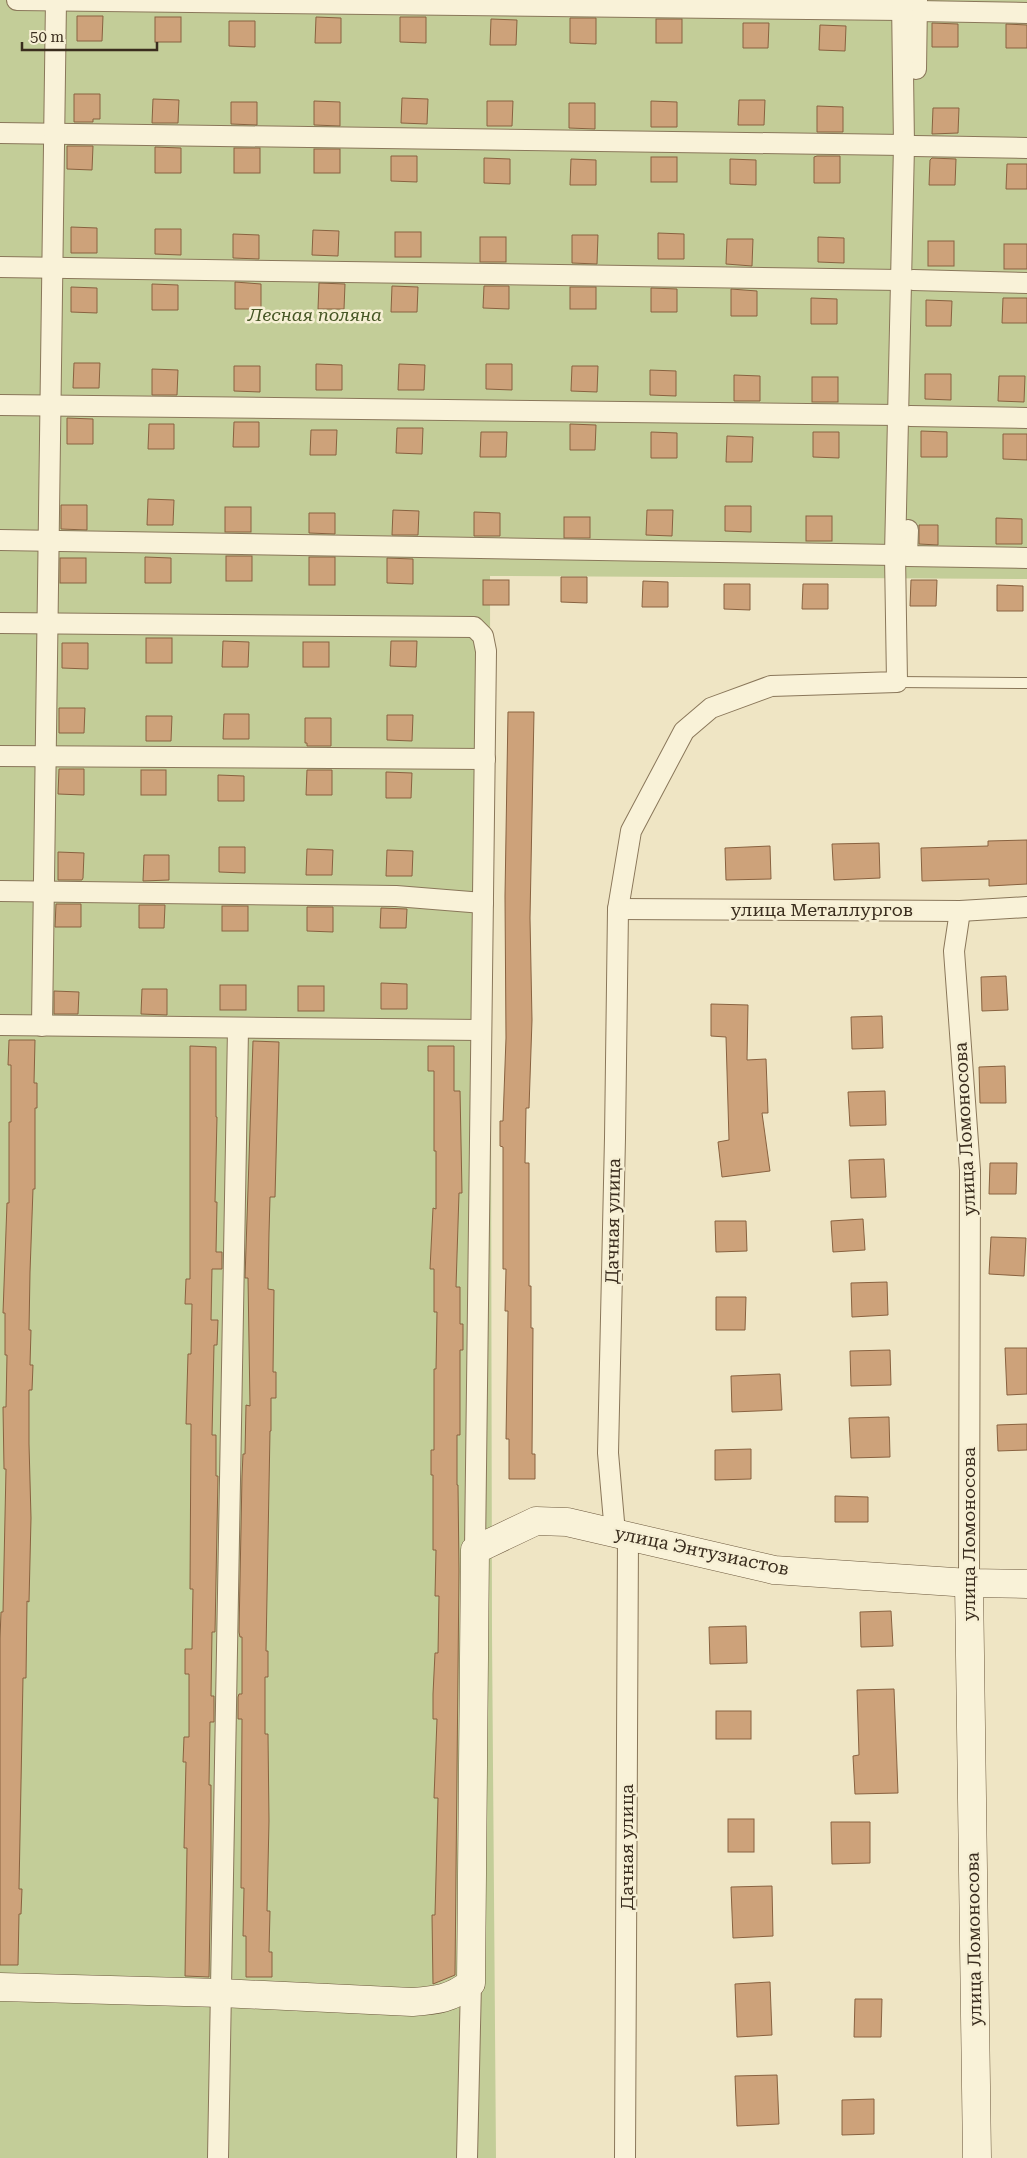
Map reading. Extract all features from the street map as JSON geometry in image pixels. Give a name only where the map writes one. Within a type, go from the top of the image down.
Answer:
[{"type":"street","points":[[17,0],[909,5],[1027,13]]},
{"type":"street","points":[[42,1026],[56,0]]},
{"type":"street","points":[[897,682],[895,555],[904,416],[909,146],[909,5]]},
{"type":"street","points":[[0,133],[1027,148]]},
{"type":"street","points":[[0,266],[1027,283]]},
{"type":"street","points":[[0,405],[1027,418]]},
{"type":"street","points":[[904,416],[907,556],[1027,558]]},
{"type":"street","points":[[0,540],[895,555]]},
{"type":"street","points":[[0,623],[474,627],[483,636],[486,651],[485,759],[471,1983],[467,2158]]},
{"type":"street","name":"Дачная улица","points":[[625,2158],[622,1534],[608,1453],[618,908],[631,831],[684,730],[711,708],[772,686],[897,682]]},
{"type":"street","points":[[0,756],[485,759]]},
{"type":"street","points":[[0,891],[396,896],[483,903]]},
{"type":"street","name":"улица Металлургов","points":[[618,908],[960,911],[1027,907]]},
{"type":"street","name":"улица Ломоносова","points":[[960,911],[954,951],[970,1170],[969,1584],[977,2158]]},
{"type":"street","points":[[1,1027],[481,1030]]},
{"type":"street","points":[[218,2158],[238,1029]]},
{"type":"street","name":"улица Энтузиастов","points":[[475,1550],[536,1521],[567,1522],[774,1570],[969,1584],[1027,1584]]},
{"type":"street","points":[[0,1987],[221,1993],[412,2002],[436,2000],[457,1994],[471,1983]]},
{"type":"lane","points":[[897,682],[1027,683]]},
{"type":"green space","name":"Лесная поляна","points":[[0,0],[1027,0],[1027,579],[490,576],[492,1633],[496,2158],[0,2158]]},
{"type":"building","points":[[77,16],[103,16],[102,41],[77,41]]},
{"type":"building","points":[[155,17],[181,17],[181,42],[155,42]]},
{"type":"building","points":[[316,17],[341,18],[341,43],[315,43]]},
{"type":"building","points":[[400,17],[426,17],[426,43],[400,42]]},
{"type":"building","points":[[570,18],[596,18],[596,44],[570,43]]},
{"type":"building","points":[[491,19],[517,20],[516,45],[490,45]]},
{"type":"building","points":[[656,19],[682,19],[682,43],[656,43]]},
{"type":"building","points":[[229,21],[255,21],[255,47],[229,46]]},
{"type":"building","points":[[743,23],[769,23],[768,48],[743,48]]},
{"type":"building","points":[[932,23],[958,24],[958,47],[932,47]]},
{"type":"building","points":[[1006,24],[1027,25],[1027,48],[1006,48]]},
{"type":"building","points":[[820,25],[846,26],[845,51],[819,50]]},
{"type":"building","points":[[74,94],[100,94],[100,119],[93,119],[93,122],[74,122]]},
{"type":"building","points":[[402,98],[428,99],[427,124],[401,123]]},
{"type":"building","points":[[153,99],[179,100],[178,123],[152,123]]},
{"type":"building","points":[[739,100],[765,100],[764,125],[738,125]]},
{"type":"building","points":[[314,101],[340,102],[340,126],[314,125]]},
{"type":"building","points":[[487,101],[513,101],[512,126],[487,126]]},
{"type":"building","points":[[651,101],[677,102],[677,127],[651,127]]},
{"type":"building","points":[[231,102],[257,102],[257,125],[231,124]]},
{"type":"building","points":[[569,103],[595,103],[595,129],[569,128]]},
{"type":"building","points":[[817,106],[843,107],[843,132],[817,132]]},
{"type":"building","points":[[933,108],[959,108],[958,133],[932,134]]},
{"type":"building","points":[[67,146],[93,146],[92,170],[67,169]]},
{"type":"building","points":[[155,147],[181,148],[181,173],[155,173]]},
{"type":"building","points":[[234,148],[260,148],[260,173],[234,173]]},
{"type":"building","points":[[314,149],[340,149],[340,173],[314,173]]},
{"type":"building","points":[[391,156],[417,156],[417,182],[391,181]]},
{"type":"building","points":[[840,156],[840,183],[814,183],[814,157]]},
{"type":"building","points":[[651,157],[677,157],[677,182],[651,182]]},
{"type":"building","points":[[484,158],[510,159],[510,184],[484,183]]},
{"type":"building","points":[[932,158],[956,159],[955,185],[929,185],[930,160]]},
{"type":"building","points":[[571,159],[596,160],[596,185],[570,185]]},
{"type":"building","points":[[730,159],[756,160],[756,185],[730,184]]},
{"type":"building","points":[[1007,164],[1027,164],[1027,189],[1006,189]]},
{"type":"building","points":[[71,227],[97,228],[97,253],[71,253]]},
{"type":"building","points":[[155,229],[181,229],[181,255],[155,254]]},
{"type":"building","points":[[313,230],[339,231],[338,256],[312,255]]},
{"type":"building","points":[[395,232],[421,232],[421,257],[395,257]]},
{"type":"building","points":[[658,233],[684,234],[684,259],[658,259]]},
{"type":"building","points":[[233,234],[259,235],[259,259],[233,258]]},
{"type":"building","points":[[572,235],[598,235],[597,264],[572,263]]},
{"type":"building","points":[[480,237],[506,237],[506,262],[480,262]]},
{"type":"building","points":[[818,237],[844,238],[844,263],[818,262]]},
{"type":"building","points":[[727,239],[753,239],[752,266],[726,264]]},
{"type":"building","points":[[928,241],[954,241],[954,266],[928,266]]},
{"type":"building","points":[[1004,244],[1027,244],[1027,269],[1004,269]]},
{"type":"building","points":[[235,282],[261,284],[261,309],[235,309]]},
{"type":"building","points":[[319,283],[345,284],[344,309],[318,309]]},
{"type":"building","points":[[152,284],[178,285],[178,310],[152,310]]},
{"type":"building","points":[[392,286],[418,287],[417,312],[391,312]]},
{"type":"building","points":[[484,286],[509,286],[509,309],[483,308]]},
{"type":"building","points":[[71,287],[97,288],[97,313],[71,312]]},
{"type":"building","points":[[570,287],[596,287],[596,309],[570,309]]},
{"type":"building","points":[[651,288],[677,289],[677,312],[651,312]]},
{"type":"building","points":[[731,289],[757,291],[757,316],[731,316]]},
{"type":"building","points":[[811,298],[837,299],[837,324],[811,324]]},
{"type":"building","points":[[1003,298],[1027,298],[1027,323],[1002,323]]},
{"type":"building","points":[[926,300],[952,301],[951,326],[926,326]]},
{"type":"building","points":[[74,363],[100,363],[99,388],[73,388]]},
{"type":"building","points":[[316,364],[342,365],[342,390],[316,390]]},
{"type":"building","points":[[399,364],[425,365],[424,390],[398,390]]},
{"type":"building","points":[[486,364],[512,364],[512,390],[486,389]]},
{"type":"building","points":[[234,366],[260,366],[260,392],[234,391]]},
{"type":"building","points":[[572,366],[598,366],[597,392],[571,391]]},
{"type":"building","points":[[152,369],[178,370],[177,395],[152,395]]},
{"type":"building","points":[[650,370],[676,371],[676,396],[650,395]]},
{"type":"building","points":[[925,374],[951,374],[951,400],[925,399]]},
{"type":"building","points":[[734,375],[760,376],[760,401],[734,401]]},
{"type":"building","points":[[999,376],[1025,376],[1024,402],[998,401]]},
{"type":"building","points":[[812,377],[838,377],[838,402],[812,402]]},
{"type":"building","points":[[67,418],[93,419],[93,444],[67,444]]},
{"type":"building","points":[[234,422],[259,422],[259,447],[233,447]]},
{"type":"building","points":[[149,424],[174,424],[174,449],[148,449]]},
{"type":"building","points":[[570,424],[596,425],[595,450],[570,450]]},
{"type":"building","points":[[397,428],[423,428],[422,454],[396,453]]},
{"type":"building","points":[[311,430],[337,430],[336,455],[310,455]]},
{"type":"building","points":[[921,431],[947,432],[947,457],[921,457]]},
{"type":"building","points":[[481,432],[507,432],[506,457],[480,457]]},
{"type":"building","points":[[651,432],[677,433],[677,458],[651,458]]},
{"type":"building","points":[[813,432],[839,432],[839,458],[813,457]]},
{"type":"building","points":[[1003,434],[1027,434],[1027,460],[1003,459]]},
{"type":"building","points":[[727,436],[753,437],[752,462],[726,462]]},
{"type":"building","points":[[148,499],[174,500],[173,525],[147,525]]},
{"type":"building","points":[[61,505],[87,505],[87,530],[61,529]]},
{"type":"building","points":[[725,506],[751,506],[751,532],[725,531]]},
{"type":"building","points":[[225,507],[251,507],[251,532],[225,532]]},
{"type":"building","points":[[393,510],[419,511],[418,535],[392,535]]},
{"type":"building","points":[[647,510],[673,510],[672,536],[646,535]]},
{"type":"building","points":[[474,512],[500,513],[500,536],[474,536]]},
{"type":"building","points":[[309,513],[335,513],[335,534],[309,533]]},
{"type":"building","points":[[806,516],[832,516],[832,541],[806,541]]},
{"type":"building","points":[[564,517],[590,517],[590,538],[564,538]]},
{"type":"building","points":[[996,518],[1022,519],[1022,544],[996,544]]},
{"type":"building","points":[[919,525],[938,525],[938,545],[919,544]]},
{"type":"building","points":[[226,556],[252,556],[252,581],[226,581]]},
{"type":"building","points":[[145,557],[171,558],[171,583],[145,583]]},
{"type":"building","points":[[309,557],[335,557],[335,585],[309,585]]},
{"type":"building","points":[[60,558],[86,558],[86,583],[60,583]]},
{"type":"building","points":[[387,558],[413,559],[413,584],[387,583]]},
{"type":"building","points":[[561,577],[587,577],[587,603],[561,602]]},
{"type":"building","points":[[483,580],[509,580],[509,605],[483,605]]},
{"type":"building","points":[[911,580],[937,580],[936,606],[910,606]]},
{"type":"building","points":[[643,581],[668,582],[668,607],[642,607]]},
{"type":"building","points":[[724,584],[750,584],[750,610],[724,609]]},
{"type":"building","points":[[803,584],[828,584],[828,609],[802,609]]},
{"type":"building","points":[[997,585],[1023,586],[1023,611],[997,611]]},
{"type":"building","points":[[146,638],[172,638],[172,663],[146,663]]},
{"type":"building","points":[[223,641],[249,642],[248,667],[222,667]]},
{"type":"building","points":[[391,641],[417,641],[416,667],[390,666]]},
{"type":"building","points":[[303,642],[329,642],[329,667],[303,667]]},
{"type":"building","points":[[62,643],[88,643],[88,669],[62,668]]},
{"type":"building","points":[[59,708],[85,708],[84,733],[59,733]]},
{"type":"building","points":[[508,712],[534,712],[530,918],[532,1020],[529,1108],[526,1108],[525,1163],[529,1163],[529,1286],[531,1286],[531,1328],[533,1328],[532,1454],[535,1454],[535,1479],[509,1479],[509,1439],[506,1439],[508,1311],[505,1311],[506,1269],[503,1269],[503,1147],[500,1146],[500,1121],[503,1121],[506,1038],[505,896]]},
{"type":"building","points":[[224,714],[249,714],[249,739],[223,739]]},
{"type":"building","points":[[387,715],[413,715],[412,741],[387,740]]},
{"type":"building","points":[[146,716],[172,716],[171,741],[146,741]]},
{"type":"building","points":[[305,718],[331,718],[331,746],[307,746],[307,743],[305,743]]},
{"type":"building","points":[[59,769],[84,769],[84,795],[58,794]]},
{"type":"building","points":[[141,770],[166,770],[166,795],[141,795]]},
{"type":"building","points":[[307,770],[332,770],[332,795],[306,795]]},
{"type":"building","points":[[386,772],[412,773],[411,798],[386,798]]},
{"type":"building","points":[[218,775],[244,776],[244,801],[218,801]]},
{"type":"building","points":[[1027,840],[1027,884],[989,886],[989,879],[922,881],[921,848],[988,846],[988,841]]},
{"type":"building","points":[[879,843],[880,878],[834,880],[832,844]]},
{"type":"building","points":[[770,846],[771,879],[726,880],[725,848]]},
{"type":"building","points":[[219,847],[245,847],[245,873],[219,872]]},
{"type":"building","points":[[307,849],[333,850],[332,875],[306,875]]},
{"type":"building","points":[[387,850],[413,851],[412,876],[386,876]]},
{"type":"building","points":[[58,852],[84,853],[82,880],[58,880]]},
{"type":"building","points":[[144,855],[169,855],[169,880],[143,881]]},
{"type":"building","points":[[56,904],[81,904],[81,927],[55,927]]},
{"type":"building","points":[[139,905],[165,905],[164,928],[139,928]]},
{"type":"building","points":[[222,906],[248,906],[248,931],[222,931]]},
{"type":"building","points":[[307,907],[333,907],[333,932],[307,931]]},
{"type":"building","points":[[381,908],[407,909],[406,928],[380,928]]},
{"type":"building","points":[[1006,976],[1008,1010],[982,1011],[981,977]]},
{"type":"building","points":[[381,983],[407,984],[407,1009],[381,1009]]},
{"type":"building","points":[[220,985],[246,985],[246,1010],[220,1010]]},
{"type":"building","points":[[298,986],[324,986],[324,1011],[298,1011]]},
{"type":"building","points":[[142,989],[167,989],[167,1015],[141,1014]]},
{"type":"building","points":[[54,991],[79,992],[78,1014],[54,1014]]},
{"type":"building","points":[[711,1004],[748,1005],[747,1060],[766,1059],[768,1113],[762,1113],[770,1171],[722,1177],[718,1142],[729,1140],[726,1037],[711,1036]]},
{"type":"building","points":[[882,1016],[883,1048],[852,1049],[851,1017]]},
{"type":"building","points":[[9,1040],[35,1040],[34,1083],[37,1083],[37,1108],[35,1108],[35,1189],[33,1189],[30,1272],[30,1365],[33,1365],[32,1390],[29,1390],[31,1518],[26,1678],[23,1678],[19,1889],[22,1889],[21,1914],[19,1914],[18,1965],[0,1965],[0,1638],[1,1612],[3,1612],[6,1469],[4,1469],[3,1407],[6,1407],[7,1355],[5,1355],[5,1313],[3,1313],[7,1203],[9,1203],[9,1122],[11,1122],[11,1065],[8,1065]]},
{"type":"building","points":[[253,1041],[279,1042],[275,1197],[270,1197],[269,1233],[268,1289],[274,1290],[273,1372],[276,1372],[276,1398],[271,1398],[266,1651],[268,1651],[268,1677],[265,1677],[265,1734],[268,1734],[269,1821],[267,1911],[270,1911],[269,1952],[272,1952],[272,1977],[246,1977],[246,1936],[243,1936],[244,1888],[241,1888],[242,1719],[238,1719],[238,1697],[239,1694],[242,1694],[242,1637],[240,1637],[239,1632],[242,1476],[243,1454],[245,1454],[246,1405],[250,1406],[248,1278],[245,1278]]},
{"type":"building","points":[[190,1046],[216,1047],[216,1252],[222,1252],[222,1269],[212,1269],[211,1320],[218,1320],[217,1345],[214,1345],[212,1435],[216,1435],[216,1476],[218,1476],[215,1632],[212,1632],[211,1696],[214,1696],[214,1722],[210,1722],[211,1857],[209,1977],[185,1976],[187,1848],[184,1848],[186,1762],[183,1762],[184,1737],[189,1737],[189,1674],[185,1674],[185,1649],[192,1649],[193,1589],[190,1589],[191,1424],[186,1424],[192,1304],[185,1304],[186,1279],[190,1279]]},
{"type":"building","points":[[428,1046],[454,1046],[454,1091],[460,1091],[462,1193],[459,1193],[456,1287],[460,1287],[460,1324],[463,1324],[463,1350],[460,1350],[460,1435],[457,1435],[459,1571],[455,1975],[433,1984],[432,1915],[435,1915],[438,1798],[434,1798],[437,1719],[433,1719],[433,1694],[435,1653],[438,1653],[439,1596],[435,1596],[436,1550],[433,1550],[433,1475],[431,1475],[431,1450],[434,1450],[434,1369],[436,1369],[437,1312],[434,1312],[434,1269],[430,1269],[433,1208],[436,1209],[436,1151],[434,1151],[434,1071],[428,1071]]},
{"type":"building","points":[[1005,1066],[1006,1103],[980,1103],[979,1067]]},
{"type":"building","points":[[885,1091],[886,1125],[850,1126],[848,1092]]},
{"type":"building","points":[[884,1159],[886,1197],[851,1198],[849,1160]]},
{"type":"building","points":[[990,1163],[1017,1163],[1016,1194],[989,1194]]},
{"type":"building","points":[[863,1219],[865,1250],[833,1252],[831,1221]]},
{"type":"building","points":[[715,1221],[746,1221],[747,1251],[716,1252]]},
{"type":"building","points":[[991,1237],[1026,1238],[1024,1276],[989,1274]]},
{"type":"building","points":[[887,1282],[888,1315],[852,1317],[851,1283]]},
{"type":"building","points":[[716,1297],[746,1297],[745,1330],[716,1330]]},
{"type":"building","points":[[1005,1348],[1027,1348],[1027,1394],[1007,1395]]},
{"type":"building","points":[[890,1350],[891,1385],[851,1386],[850,1351]]},
{"type":"building","points":[[780,1374],[782,1410],[732,1412],[731,1376]]},
{"type":"building","points":[[889,1417],[890,1457],[851,1458],[849,1418]]},
{"type":"building","points":[[1027,1424],[1027,1450],[998,1451],[997,1425]]},
{"type":"building","points":[[751,1449],[751,1479],[715,1480],[715,1450]]},
{"type":"building","points":[[835,1496],[868,1497],[868,1522],[835,1522]]},
{"type":"building","points":[[891,1611],[893,1646],[861,1647],[860,1612]]},
{"type":"building","points":[[746,1626],[747,1663],[710,1664],[709,1627]]},
{"type":"building","points":[[894,1689],[898,1793],[855,1794],[853,1756],[859,1755],[857,1690]]},
{"type":"building","points":[[716,1711],[751,1711],[751,1739],[716,1739]]},
{"type":"building","points":[[728,1819],[754,1819],[754,1852],[728,1852]]},
{"type":"building","points":[[831,1822],[870,1822],[870,1863],[832,1864]]},
{"type":"building","points":[[772,1886],[773,1936],[733,1938],[731,1887]]},
{"type":"building","points":[[770,1982],[772,2035],[737,2037],[735,1984]]},
{"type":"building","points":[[855,1999],[882,1999],[881,2037],[854,2037]]},
{"type":"building","points":[[777,2075],[779,2124],[737,2126],[735,2076]]},
{"type":"building","points":[[874,2099],[874,2134],[842,2135],[842,2100]]}]
